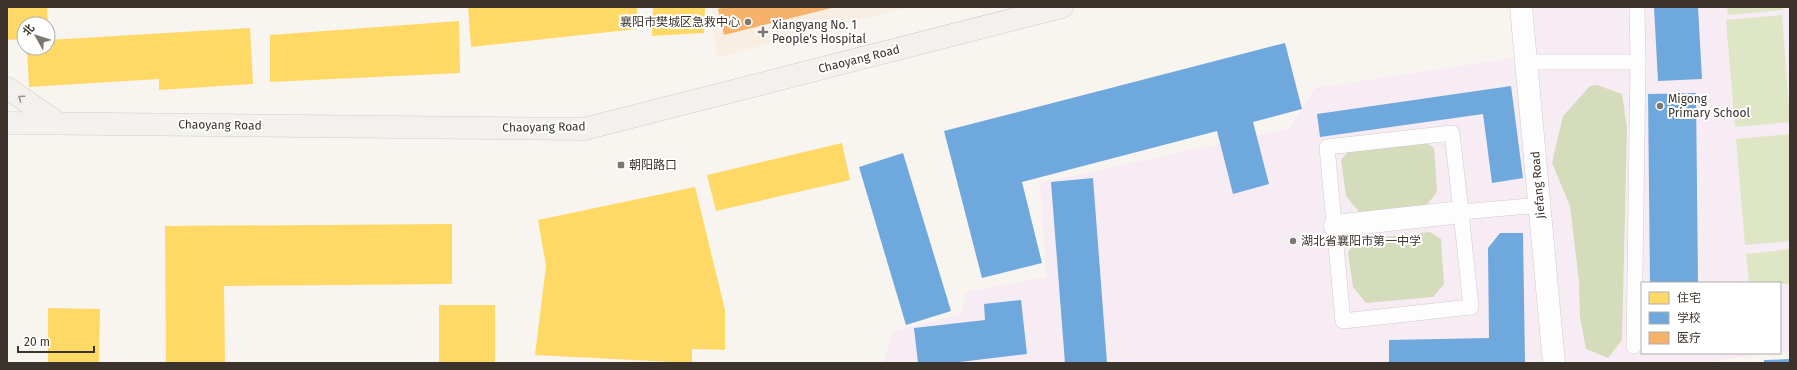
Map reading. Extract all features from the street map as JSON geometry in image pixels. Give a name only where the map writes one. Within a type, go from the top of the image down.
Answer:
[{"type":"main road","name":"Chaoyang Road","points":[[7,123],[584,129],[1062,7]]},
{"type":"main road","points":[[7,88],[58,124]]},
{"type":"street","name":"Jiefang Road","points":[[1521,7],[1554,363]]},
{"type":"street","points":[[1335,226],[1461,212]]},
{"type":"lane","points":[[1634,346],[1638,62],[1637,7]]},
{"type":"lane","points":[[1526,62],[1638,62]]},
{"type":"lane","points":[[1452,133],[1461,212],[1471,307],[1343,321],[1327,147],[1452,133]]},
{"type":"lane","points":[[1461,212],[1540,205]]},
{"type":"shaded area","name":"Xiangyang No. 1 People's Hospital","points":[[711,7],[908,7],[717,57]]},
{"type":"shaded area","name":"湖北省襄阳市第一中学","points":[[1521,7],[1790,7],[1790,351],[1781,352],[1781,282],[1641,282],[1641,354],[1765,354],[1698,363],[1565,363],[1541,213],[1554,363],[883,363],[893,331],[962,314],[966,292],[1046,277],[1040,183],[1290,128],[1315,88],[1526,56]]},
{"type":"green space","points":[[1727,7],[1783,7],[1783,10],[1728,15]]},
{"type":"green space","points":[[1782,15],[1790,122],[1735,127],[1726,20]]},
{"type":"green space","points":[[1597,85],[1622,94],[1627,128],[1622,340],[1608,358],[1586,349],[1580,317],[1579,281],[1570,206],[1552,163],[1563,116],[1590,86]]},
{"type":"green space","points":[[1790,134],[1790,241],[1745,245],[1736,139]]},
{"type":"green space","points":[[1423,141],[1434,148],[1437,192],[1426,206],[1359,212],[1346,196],[1341,160],[1350,149]]},
{"type":"green space","points":[[1430,232],[1441,239],[1444,284],[1433,297],[1366,303],[1353,287],[1348,252],[1357,240]]},
{"type":"green space","points":[[1790,249],[1790,284],[1781,284],[1781,282],[1749,282],[1746,254]]},
{"type":"building: 住宅","points":[[7,7],[47,7],[48,16],[16,16],[16,39],[7,40]]},
{"type":"building: 住宅","points":[[468,7],[637,7],[637,29],[471,47]]},
{"type":"building: 住宅","points":[[653,7],[705,7],[704,33],[652,36]]},
{"type":"building: 住宅","points":[[459,21],[460,73],[270,82],[270,35]]},
{"type":"building: 住宅","points":[[250,28],[253,84],[159,90],[159,79],[29,87],[27,56],[56,56],[56,40]]},
{"type":"building: 住宅","points":[[842,143],[850,180],[716,211],[707,175]]},
{"type":"building: 住宅","points":[[695,187],[725,310],[725,350],[692,349],[692,363],[535,355],[546,266],[538,220]]},
{"type":"building: 住宅","points":[[452,224],[452,284],[224,286],[225,363],[166,363],[165,226]]},
{"type":"building: 住宅","points":[[439,305],[495,305],[495,363],[439,363]]},
{"type":"building: 住宅","points":[[48,308],[100,309],[99,363],[48,363]]},
{"type":"building: 学校","points":[[1654,7],[1698,7],[1702,79],[1658,81]]},
{"type":"building: 学校","points":[[1285,43],[1302,109],[1253,122],[1269,184],[1233,194],[1217,131],[1022,182],[1042,263],[982,278],[944,131]]},
{"type":"building: 学校","points":[[1511,86],[1523,178],[1492,183],[1483,114],[1320,137],[1317,114]]},
{"type":"building: 学校","points":[[1696,93],[1698,282],[1650,282],[1648,94]]},
{"type":"building: 学校","points":[[903,153],[951,311],[906,325],[859,167]]},
{"type":"building: 学校","points":[[1093,178],[1107,363],[1065,363],[1051,182]]},
{"type":"building: 学校","points":[[1500,233],[1523,233],[1525,363],[1389,363],[1389,340],[1489,338],[1488,248]]},
{"type":"building: 学校","points":[[1021,300],[1027,354],[951,363],[918,363],[914,328],[985,320],[984,304]]},
{"type":"building: 学校","points":[[1790,359],[1790,363],[1764,363],[1764,360]]},
{"type":"building: 医疗","name":"襄阳市樊城区急救中心","points":[[725,7],[831,8],[724,35],[718,9]]},
{"type":"place","name":"襄阳市樊城区急救中心","points":[[748,22]]},
{"type":"place","name":"Xiangyang No. 1 People's Hospital","points":[[763,32]]},
{"type":"place","name":"Migong Primary School","points":[[1660,106]]},
{"type":"place","name":"朝阳路口","points":[[621,165]]},
{"type":"place","name":"湖北省襄阳市第一中学","points":[[1293,241]]}]
